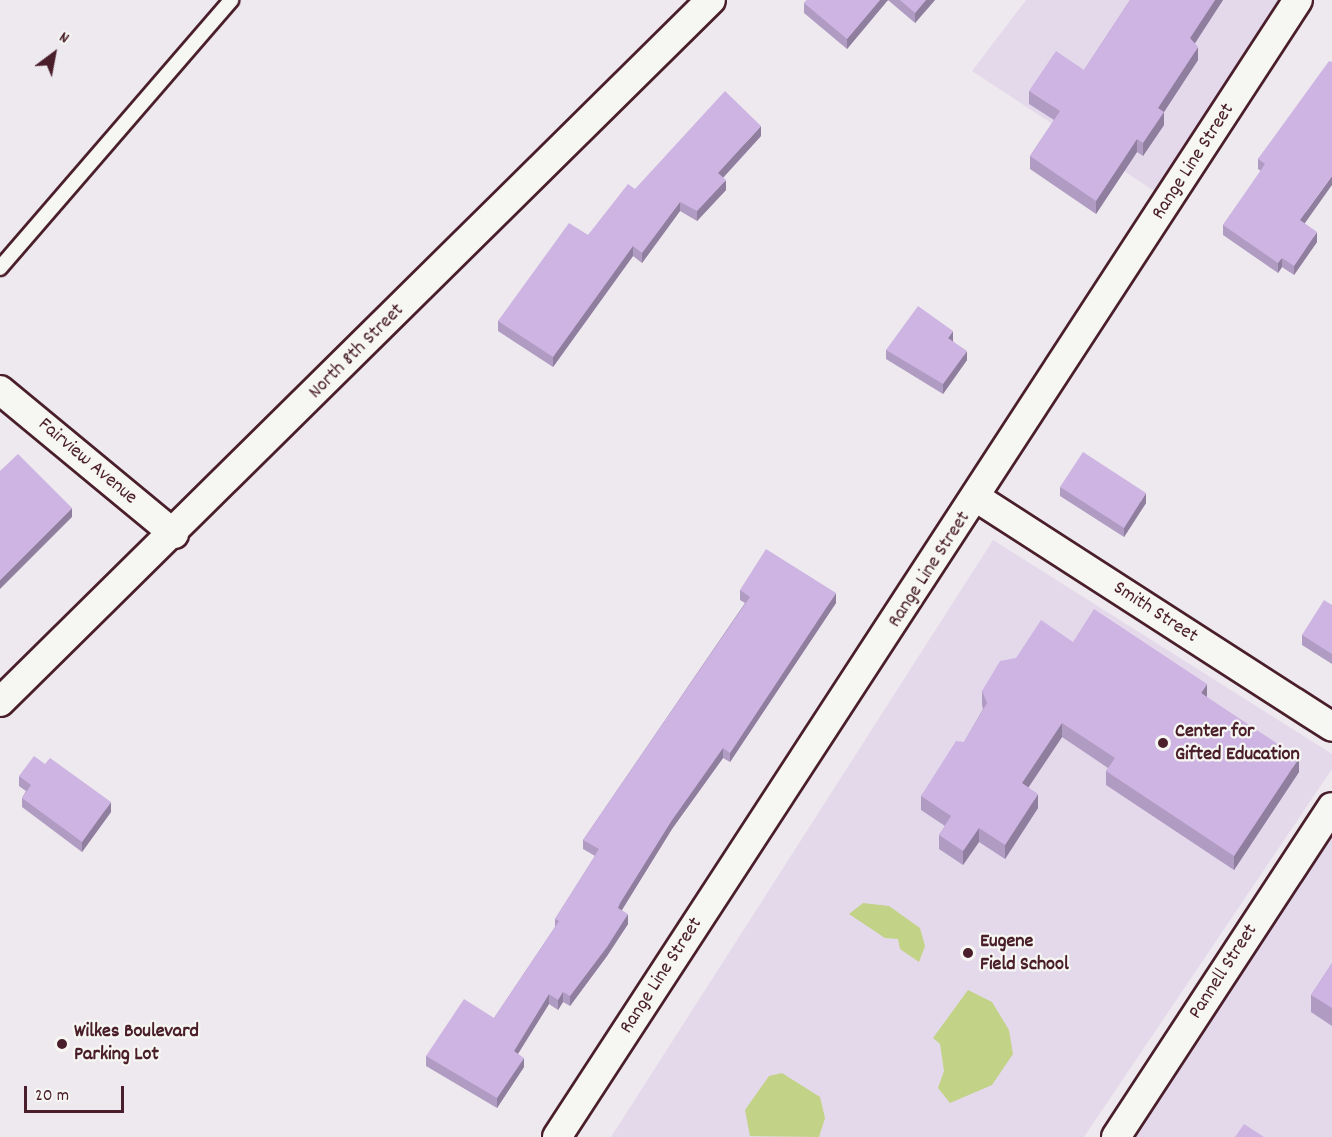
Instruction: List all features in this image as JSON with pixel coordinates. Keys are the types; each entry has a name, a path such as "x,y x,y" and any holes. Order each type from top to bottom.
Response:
{"street":[{"name":"North 8th Street","path":"0,702 174,534 711,0"},
{"name":"Range Line Street","path":"557,1137 977,498 1298,0"},
{"name":"Fairview Avenue","path":"0,390 174,534"},
{"name":"Smith Street","path":"977,498 1332,727"},
{"name":"Pannell Street","path":"1116,1137 1332,807"}],"lane":[{"path":"0,268 231,0"}],"shaded area":[{"path":"1026,0 1304,0 1174,204 972,71"},
{"name":"Eugene Field School","path":"993,540 1332,754 1332,769 1084,1137 611,1137"},
{"path":"1332,825 1332,1137 1123,1137"}],"green space":[{"path":"863,903 889,906 920,928 925,946 919,962 900,949 898,939 885,938 849,914"},
{"path":"968,990 992,1002 1009,1030 1013,1054 992,1085 950,1103 938,1088 944,1071 940,1044 933,1038"},
{"path":"782,1073 820,1097 825,1118 819,1137 750,1136 745,1110 769,1076"}],"building":[{"path":"807,0 880,0 847,39 804,3"},
{"path":"900,0 926,0 915,13"},
{"path":"1130,0 1215,0 1190,38 1198,47 1158,108 1164,112 1143,143 1137,139 1096,201 1030,156 1060,111 1029,91 1056,51 1084,70"},
{"path":"1329,61 1332,62 1332,176 1300,220 1317,232 1294,266 1282,258 1278,263 1223,225 1265,164 1258,159"},
{"path":"725,91 761,126 718,173 726,180 697,211 680,202 642,253 633,246 553,357 498,321 569,223 588,235 628,184 635,189"},
{"path":"918,306 953,331 948,338 967,351 943,384 886,350"},
{"path":"1083,452 1146,493 1124,528 1060,487"},
{"path":"18,454 72,508 0,580 0,471"},
{"path":"766,549 836,593 730,753 723,748 672,820 620,903 618,908 628,914 607,947 570,996 563,992 558,1000 549,994 514,1051 524,1058 497,1098 426,1056 464,999 494,1018 559,921 555,919 599,849 583,840 750,597 740,590"},
{"path":"1324,600 1332,605 1332,654 1302,635"},
{"name":"Center for Gifted Education","path":"1094,609 1207,684 1201,693 1299,758 1234,856 1106,771 1115,758 1062,723 1022,783 1038,794 1005,845 979,828 963,851 939,835 951,816 921,796 956,741 964,742 987,703 982,691 1000,661 1016,658 1041,620 1073,642"},
{"path":"34,756 45,764 50,758 111,802 82,842 22,798 31,785 19,776"},
{"path":"1332,963 1332,1008 1311,995"},
{"path":"1244,1124 1264,1137 1235,1137"}],"place":[{"name":"Center for Gifted Education","path":"1163,743"},
{"name":"Eugene Field School","path":"968,953"},
{"name":"Wilkes Boulevard Parking Lot","path":"62,1044"}]}
